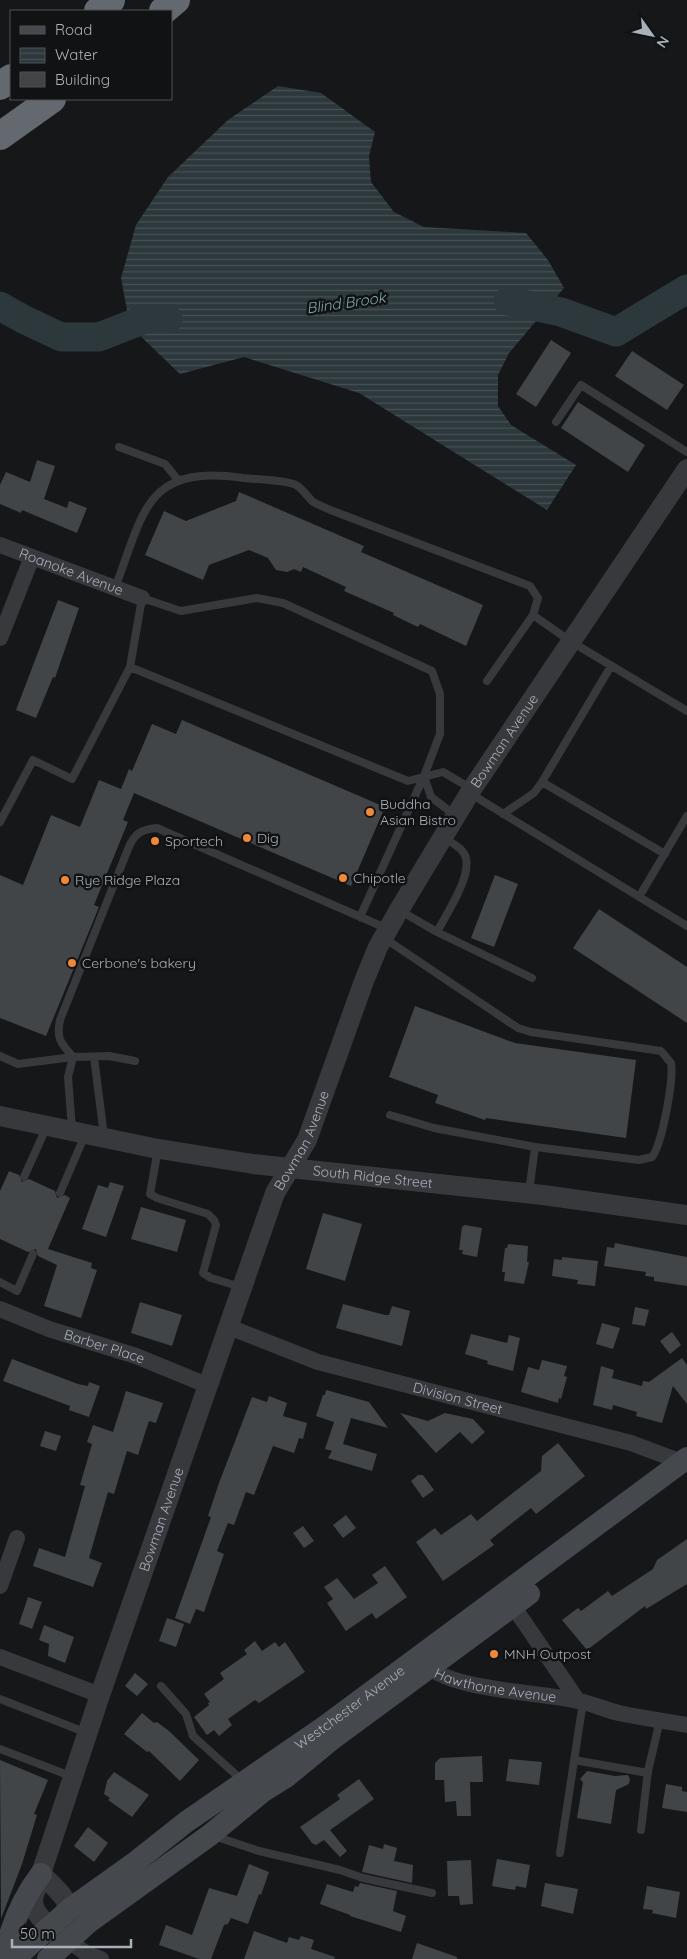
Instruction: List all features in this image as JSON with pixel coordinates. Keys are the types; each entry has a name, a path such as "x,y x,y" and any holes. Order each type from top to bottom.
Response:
{"highway":[{"path":"99,10 111,0"},
{"path":"163,10 176,0"},
{"path":"0,136 51,100"}],"main road":[{"name":"Westchester Avenue","path":"14,1959 70,1909 133,1864 186,1822 423,1662 513,1606 686,1466"},
{"name":"Westchester Avenue","path":"48,1959 90,1922 210,1835 262,1792 286,1777 423,1662 486,1606 686,1466"},
{"path":"4,1959 20,1908 27,1893 41,1874"}],"street":[{"name":"Bowman Avenue","path":"69,1940 40,1918 33,1906 41,1874 100,1695 275,1193 306,1140 364,981 385,933 457,817 470,791 687,468"},
{"name":"Roanoke Avenue","path":"0,545 142,598"},
{"path":"0,638 32,557"},
{"name":"South Ridge Street","path":"1,1120 48,1126 158,1149 290,1168 529,1194 687,1214"},
{"name":"Barber Place","path":"0,1309 48,1329 136,1356 209,1386"},
{"name":"Division Street","path":"229,1327 318,1362 631,1443 686,1466"},
{"path":"0,1586 17,1538"},
{"path":"486,1606 513,1606"},
{"name":"Hawthorne Avenue","path":"513,1606 581,1702"},
{"path":"0,1656 100,1695"},
{"name":"Hawthorne Avenue","path":"423,1662 473,1684 541,1697 581,1702 618,1713 687,1725"},
{"path":"41,1874 65,1898 70,1909 69,1940 87,1954 101,1959"}],"lane":[{"path":"556,422 581,385 687,452"},
{"path":"119,447 165,464 178,480"},
{"path":"115,588 146,508 161,490 178,480 196,475 218,474 295,485 313,501 333,511 530,586 538,598 533,615 487,681"},
{"path":"0,822 33,760 72,779 130,667 142,598 181,611 257,598 283,603 432,671 440,694 440,730 424,776 360,917"},
{"path":"533,615 570,641 687,711"},
{"path":"503,814 534,792 542,782 611,666"},
{"path":"130,667 408,782 443,772 503,814 687,926"},
{"path":"424,776 431,797 457,817"},
{"path":"542,782 664,854"},
{"path":"638,897 687,816"},
{"path":"87,1135 68,1078 72,1057 61,1043 57,1032 60,1020 133,836 145,829 157,828 360,917 518,1028 531,1032 661,1051 671,1062 672,1069 658,1149 652,1157 639,1160 535,1146 434,1128 390,1115"},
{"path":"436,932 467,872 467,861 464,852 444,838"},
{"path":"399,910 436,932 532,978"},
{"path":"0,1056 18,1064 94,1056 109,1056 135,1061"},
{"path":"60,1193 87,1135 94,1056"},
{"path":"24,1177 48,1126"},
{"path":"529,1194 535,1146"},
{"path":"158,1149 150,1194 156,1198 208,1214 214,1220 216,1225 203,1273 211,1278 243,1288"},
{"path":"0,1282 17,1291 33,1254"},
{"path":"161,1686 186,1714 193,1736 244,1782"},
{"path":"0,1699 87,1733"},
{"path":"560,1853 581,1702"},
{"path":"641,1830 648,1773 660,1720"},
{"path":"0,1749 73,1778"},
{"path":"574,1760 648,1773"},
{"path":"210,1835 259,1851 340,1870 363,1878 432,1893"}],"water":[{"path":"278,86 321,93 375,132 369,156 371,182 394,212 424,227 526,233 548,260 564,288 509,353 498,375 498,406 511,425 576,465 547,510 359,393 244,357 180,374 130,326 121,278 136,225 168,177 228,120"}],"building":[{"path":"551,340 571,353 536,407 516,394"},
{"path":"632,351 684,385 667,410 615,376"},
{"path":"578,402 645,445 628,472 561,428"},
{"path":"37,460 55,466 44,499 67,508 69,501 87,508 77,533 22,510 21,513 0,504 0,485 6,472 30,482"},
{"path":"239,492 364,546 361,552 483,605 466,646 420,624 418,627 393,615 394,613 344,591 346,587 303,567 301,572 294,569 287,572 276,570 268,558 249,550 209,565 203,580 145,555 164,511 186,521 236,501"},
{"path":"58,600 79,608 55,678 53,677 36,718 16,710"},
{"name":"Rye Ridge Plaza","path":"182,720 385,807 351,886 134,793 123,820 128,822 94,905 99,907 46,1036 0,1018 0,875 23,885 51,815 80,827 99,780 121,789 129,769 132,771 152,724 176,734"},
{"path":"495,875 518,884 494,947 471,938"},
{"path":"599,909 687,967 687,1023 573,948"},
{"path":"415,1006 515,1043 636,1060 626,1138 486,1118 485,1120 435,1103 438,1095 389,1077"},
{"path":"9,1171 19,1175 22,1182 29,1179 55,1191 57,1198 65,1195 70,1198 48,1249 92,1263 91,1268 97,1270 81,1318 44,1306 57,1265 38,1256 36,1249 28,1252 0,1239 0,1191"},
{"path":"110,1182 124,1186 106,1237 82,1229 98,1185 108,1188"},
{"path":"141,1207 186,1220 177,1252 131,1239"},
{"path":"323,1213 362,1224 345,1281 306,1269"},
{"path":"465,1225 482,1228 477,1257 462,1254 463,1250 459,1250 462,1227"},
{"path":"615,1243 687,1257 687,1286 654,1281 654,1277 645,1276 646,1272 604,1266 607,1247 614,1248"},
{"path":"508,1244 528,1246 527,1262 529,1262 524,1284 504,1281 505,1272 502,1272 505,1248 507,1248"},
{"path":"562,1257 598,1261 595,1286 577,1284 578,1280 552,1276 554,1259 562,1260"},
{"path":"140,1302 182,1315 172,1346 131,1333"},
{"path":"343,1304 385,1315 389,1315 392,1306 410,1311 402,1346 336,1328"},
{"path":"635,1307 649,1310 645,1326 632,1324"},
{"path":"602,1323 620,1328 613,1349 596,1344"},
{"path":"672,1332 681,1345 670,1354 660,1341"},
{"path":"471,1334 507,1343 509,1335 520,1338 513,1371 487,1364 488,1361 465,1354"},
{"path":"682,1358 687,1365 687,1404 673,1386 662,1423 636,1416 637,1412 613,1405 612,1410 593,1405 601,1366 614,1370 612,1378 642,1386 643,1381 649,1382"},
{"path":"12,1359 78,1384 88,1386 89,1382 100,1386 89,1417 69,1410 70,1406 3,1381"},
{"path":"542,1360 567,1366 564,1376 567,1377 561,1399 559,1398 558,1403 521,1392 528,1367 539,1370"},
{"path":"326,1390 369,1402 388,1428 351,1418 343,1444 377,1454 372,1471 328,1458 332,1451 325,1449 334,1422 316,1416"},
{"path":"126,1391 163,1403 156,1423 149,1421 138,1455 127,1451 114,1494 108,1492 89,1558 102,1563 93,1587 33,1566 39,1548 65,1557 85,1486 80,1485 92,1444 87,1442 93,1425 113,1432"},
{"path":"269,1396 287,1403 283,1416 307,1423 303,1439 299,1438 294,1453 273,1446 254,1495 246,1492 234,1525 228,1523 217,1551 224,1554 204,1612 196,1609 190,1624 175,1618 211,1517 208,1516 219,1483 252,1397 267,1402"},
{"path":"400,1413 428,1421 445,1413 473,1419 485,1432 472,1444 460,1432 436,1453"},
{"path":"45,1431 61,1436 56,1451 40,1446"},
{"path":"558,1443 585,1476 536,1514 531,1508 490,1540 494,1545 443,1581 416,1542 435,1528 441,1535 471,1514 477,1521 541,1471 542,1456"},
{"path":"418,1475 423,1475 434,1490 423,1498 411,1481"},
{"path":"346,1515 356,1528 343,1538 333,1525"},
{"path":"303,1526 314,1541 304,1548 293,1533"},
{"path":"687,1539 687,1584 646,1609 645,1606 587,1650 562,1620 578,1608 581,1611 608,1591 612,1596 653,1569 657,1560"},
{"path":"385,1566 407,1597 376,1619 372,1613 346,1631 327,1603 333,1599 324,1587 337,1578 354,1599 378,1583 372,1575"},
{"path":"28,1597 42,1602 32,1629 19,1624"},
{"path":"167,1618 184,1624 176,1647 159,1641"},
{"path":"44,1625 74,1637 65,1663 48,1656 49,1644 39,1640"},
{"path":"255,1641 262,1651 275,1642 279,1647 285,1642 305,1672 259,1703 255,1700 228,1719 232,1725 219,1736 214,1730 207,1735 194,1717 209,1705 208,1703 210,1702 204,1694 224,1679 220,1673 247,1654 244,1650"},
{"path":"135,1673 148,1684 137,1696 125,1686"},
{"path":"142,1713 154,1723 157,1722 169,1731 199,1760 180,1781 149,1751 147,1752 124,1734"},
{"path":"482,1756 483,1782 470,1782 471,1816 457,1816 456,1801 445,1802 444,1780 435,1780 435,1763 440,1758"},
{"path":"509,1759 542,1762 539,1785 506,1781"},
{"path":"0,1760 48,1780 34,1814 37,1815 22,1864 1,1919"},
{"path":"587,1771 615,1776 628,1775 630,1779 629,1784 616,1790 611,1824 577,1818 583,1782 580,1779"},
{"path":"114,1772 149,1795 132,1817 108,1800 110,1798 104,1794 107,1781"},
{"path":"359,1779 374,1799 330,1830 347,1851 340,1857 324,1840 316,1845 312,1843 300,1827 340,1799 337,1795"},
{"path":"666,1784 682,1787 682,1791 687,1792 687,1812 662,1808"},
{"path":"88,1827 108,1843 94,1862 74,1846"},
{"path":"384,1844 397,1848 394,1861 413,1865 412,1883 362,1872 369,1845 383,1849"},
{"path":"497,1859 530,1865 526,1888 516,1886 515,1890 492,1886"},
{"path":"471,1860 473,1904 460,1905 459,1896 448,1896 447,1861"},
{"path":"249,1864 269,1872 261,1895 259,1894 248,1924 231,1918 228,1924 224,1925 211,1959 199,1959 159,1945 166,1925 192,1935 209,1888 237,1896"},
{"path":"360,1883 397,1891 393,1911 406,1916 401,1932 350,1916 320,1904 327,1884 353,1892 355,1886 358,1887"},
{"path":"545,1883 578,1889 573,1914 541,1906"},
{"path":"647,1886 680,1892 676,1918 652,1913 653,1910 643,1909"},
{"path":"254,1931 287,1943 289,1937 299,1940 301,1936 314,1940 311,1949 335,1957 334,1959 244,1959"},
{"path":"417,1943 457,1957 457,1959 412,1959"}],"waterway":[{"name":"Blind Brook","path":"508,301 561,312 616,332 687,289"},
{"name":"Blind Brook","path":"0,306 61,337 99,337 145,319 168,319"}],"place":[{"name":"Buddha Asian Bistro","path":"370,812"},
{"name":"Dig","path":"247,838"},
{"name":"Sportech","path":"155,841"},
{"name":"Chipotle","path":"343,878"},
{"name":"Rye Ridge Plaza","path":"65,880"},
{"name":"Cerbone's bakery","path":"72,963"},
{"name":"MNH Outpost","path":"494,1654"}]}
